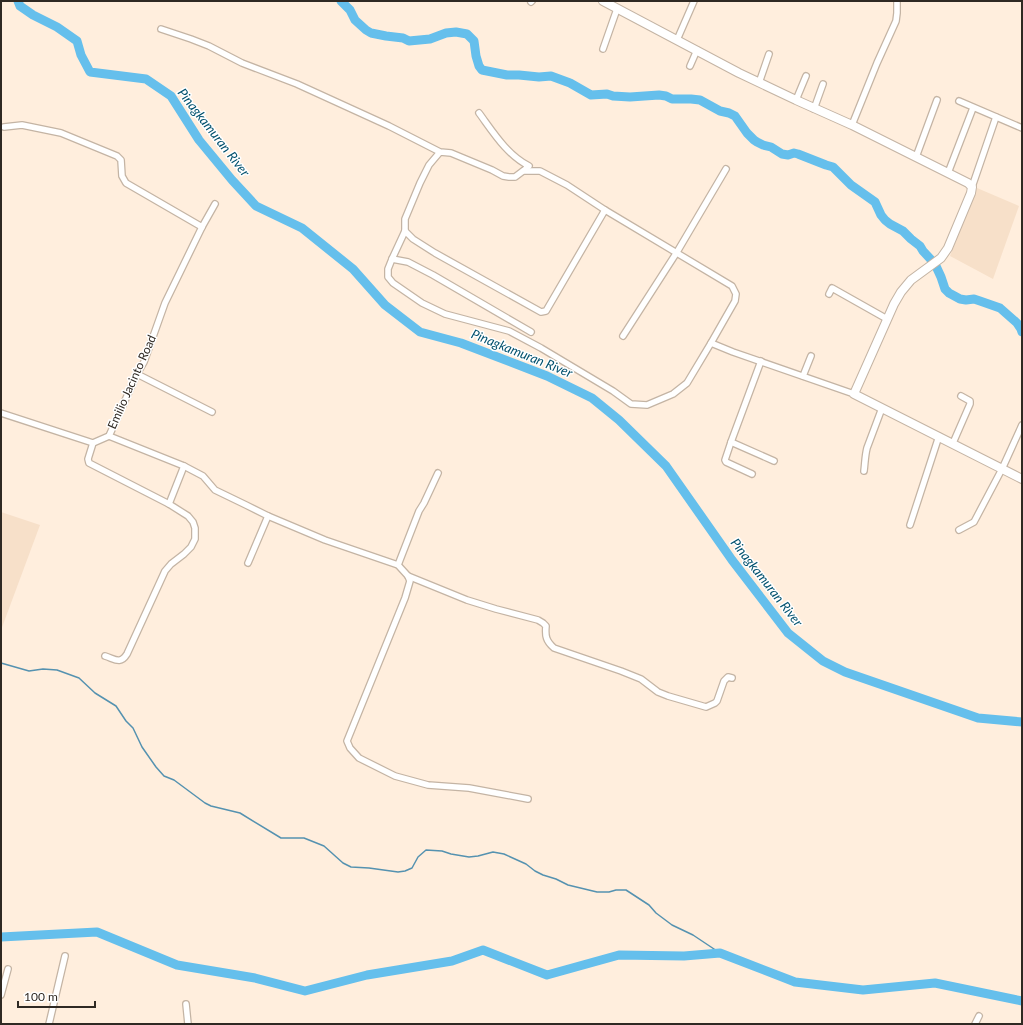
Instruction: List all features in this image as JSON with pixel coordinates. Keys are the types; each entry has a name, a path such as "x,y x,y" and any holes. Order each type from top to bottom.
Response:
{"street":[{"path":"677,40 694,1"},
{"path":"852,125 896,21 897,1"},
{"path":"603,49 611,4 739,73 814,109 852,125 968,183 972,187"},
{"path":"161,29 209,46 242,63 297,84 389,126 440,152 451,153 503,176 515,177 529,166 516,158 509,151 479,113"},
{"path":"690,66 697,50"},
{"path":"759,83 769,54"},
{"path":"796,100 806,76"},
{"path":"814,109 824,84"},
{"path":"916,157 937,100"},
{"path":"958,101 1022,128"},
{"path":"948,173 973,108"},
{"path":"854,394 887,319 901,292 911,280 941,258 948,248 971,194 972,187 996,117"},
{"path":"4,127 22,125 61,132 117,156 121,160 122,176 126,183 202,227"},
{"path":"440,152 429,165 405,219 405,230 388,269 388,276 393,283 422,303 445,314 509,331 541,348 632,404 647,405 673,394 687,383 735,301 736,294 732,286 605,210 567,185 540,171 523,171"},
{"path":"623,336 677,252 726,169"},
{"name":"Emilio Jacinto Road","path":"93,443 109,436 144,362 165,302 215,204"},
{"path":"405,230 413,239 435,253 541,312 546,311 605,210"},
{"path":"392,258 408,262 433,275 531,332"},
{"path":"828,294 832,288 887,319"},
{"path":"711,343 732,352 854,394 1022,479"},
{"path":"803,376 811,356"},
{"path":"752,474 726,462 725,460 761,361"},
{"path":"137,374 212,412"},
{"path":"953,443 970,404 970,401 960,396"},
{"path":"864,471 866,462 865,454 882,408"},
{"path":"1,413 93,443 88,459 92,466 140,488 169,504 188,516 193,522 195,528 195,539 191,547 165,571 124,660 120,661 105,656"},
{"path":"959,530 974,522 1002,469 1022,425"},
{"path":"109,436 184,466 203,476 215,490 268,516 325,540 398,565 408,576 410,581 405,598 347,741 350,748 359,758 395,776 428,785 469,788 528,799"},
{"path":"910,525 939,436"},
{"path":"731,442 774,462"},
{"path":"169,504 184,466"},
{"path":"398,565 419,511 438,473"},
{"path":"248,563 268,516"},
{"path":"408,576 468,600 538,620 546,626 545,635 548,643 554,648 622,671 641,679 658,692 668,696 706,707 715,703 724,681 728,677 732,678"},
{"path":"49,1024 66,956"},
{"path":"1,995 8,969"},
{"path":"186,1004 188,1024"},
{"path":"975,1024 979,1016"}],"shaded area":[{"path":"977,188 1019,206 993,279 950,256"},
{"path":"1,512 40,525 1,630"}],"waterway":[{"name":"Pinagkamuran River","path":"18,1 20,6 33,15 57,27 77,41 81,55 90,72 146,79 171,96 199,140 256,206 302,228 353,269 385,305 420,332 461,343 547,376 592,398 619,420 666,466 732,560 788,633 823,661 845,672 978,718 1022,722"},
{"path":"341,1 350,10 355,20 371,33 403,38 409,41 430,39 446,33 456,32 467,34 474,41 476,56 482,70 507,75 539,77 551,76 570,83 591,95 607,94 613,96 630,97 659,95 672,99 700,100 720,111 729,113 735,116 747,133 757,142 771,147 782,154 798,154 833,167 851,185 875,202 885,220 903,231 920,246 935,264 945,289 949,293 960,299 974,299 1000,308 1017,323 1022,332"},
{"path":"1,663 29,671 43,669 57,670 79,678 95,693 116,706 126,721 133,728 142,747 164,776 174,780 205,803 211,806 240,813 281,838 304,838 324,846 343,863 351,867 398,872 405,871 412,868 418,857 426,850 442,851 469,857 493,852 504,854 526,864 543,875 568,885 597,892 626,890 649,905 656,913 672,925 693,935 720,953"},
{"path":"1,937 97,932 177,965 255,978 305,991 367,975 452,961 483,950 547,975 619,955 684,956 720,953 795,982 863,990 935,983 1022,1001"}]}
